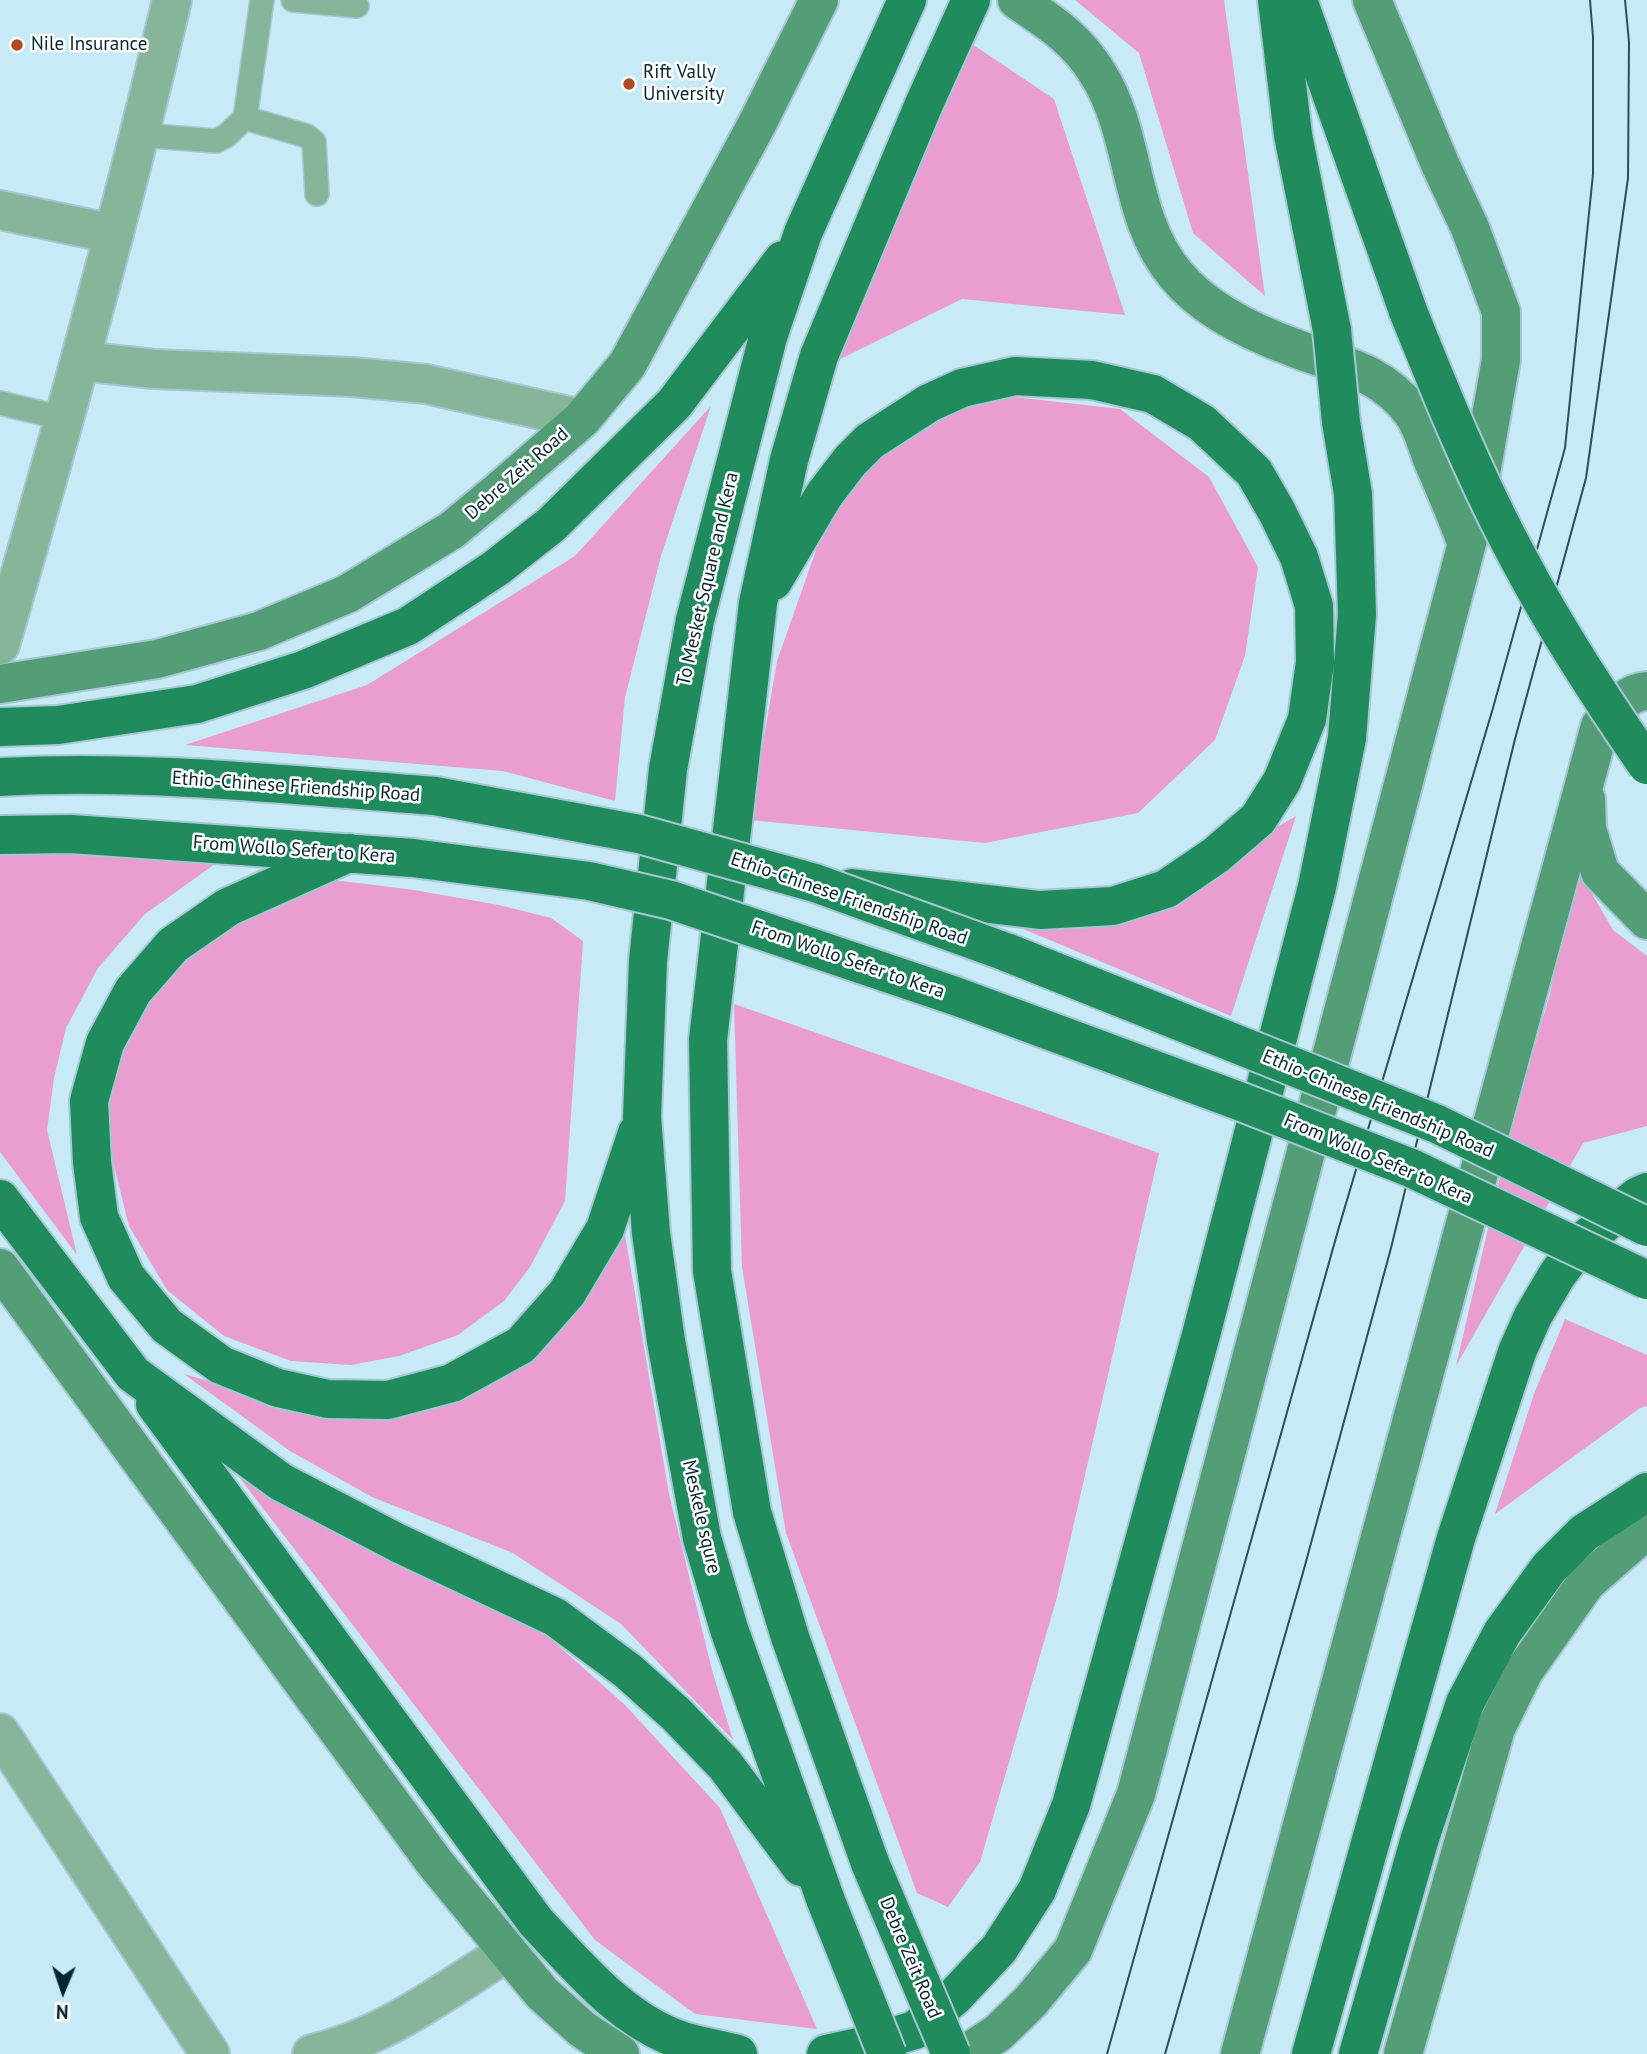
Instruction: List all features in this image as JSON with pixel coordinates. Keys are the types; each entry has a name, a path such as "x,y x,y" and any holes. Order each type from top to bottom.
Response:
{"main road":[{"name":"Debre Zeit Road","path":"0,684 157,659 259,631 347,594 452,530 582,419 627,365 757,124 819,0"},
{"name":"To Mesket Square and Kera","path":"642,1117 648,961 668,769 695,620 768,337 803,233 907,0"},
{"name":"Debre Zeit Road","path":"951,2054 870,1863 790,1637 752,1512 712,1271 708,1040 758,603 789,460 819,356 924,104 971,0"},
{"path":"1017,0 1064,32 1098,74 1117,114 1136,192 1150,234 1175,274 1196,295 1231,318 1291,347 1349,365 1375,377 1397,394 1413,412 1425,437 1466,542"},
{"path":"825,2054 915,2031 955,1996 999,1949 1037,1890 1071,1805 1201,1335 1317,887 1346,738 1357,614 1353,494 1341,422 1332,330 1293,135 1277,0"},
{"path":"1298,0 1408,311 1451,419 1521,562 1600,696 1647,765"},
{"path":"966,2054 998,2033 1014,2018 1073,1950 1136,1794 1472,524 1501,360 1501,312 1470,228 1440,164 1372,0"},
{"path":"0,727 58,725 197,704 303,670 408,626 496,568 551,525 674,404 803,233"},
{"path":"758,603 784,565 824,495 850,461 870,441 929,403 962,388 1015,376 1092,380 1153,394 1202,423 1254,472 1278,512 1299,557 1314,606 1315,662 1307,719 1282,781 1258,819 1216,855 1166,889 1113,906 1040,910 816,883"},
{"path":"1240,2054 1600,726 1624,699 1647,691"},
{"name":"Ethio-Chinese Friendship Road","path":"0,777 57,774 241,781 435,796 639,834 816,883 1006,952 1437,1124 1647,1227"},
{"path":"1585,779 1587,829 1600,872 1647,920"},
{"name":"From Wollo Sefer to Kera","path":"0,835 71,834 413,858 589,881 671,900 957,996 1240,1101 1411,1168 1647,1280"},
{"path":"349,853 228,907 173,945 133,991 105,1043 89,1101 92,1162 99,1217 126,1277 167,1326 222,1365 278,1388 328,1399 388,1400 452,1383 521,1345 566,1293 605,1229 642,1117"},
{"name":"Meskele squre","path":"642,1117 656,1282 702,1538 729,1629 826,1901"},
{"path":"1311,2054 1456,1538 1517,1352 1556,1275 1582,1242 1638,1196 1647,1192"},
{"path":"0,1199 133,1374 536,1922 593,1982 631,2015 679,2040 738,2054"},
{"path":"0,1268 435,1863 542,1993 582,2029 620,2054"},
{"path":"133,1374 281,1482 398,1543 555,1618 628,1671 677,1715 724,1765 826,1901 887,2054"},
{"path":"1358,2054 1420,1838 1465,1703 1502,1633 1549,1568 1584,1532 1647,1492"},
{"path":"1403,2054 1496,1728 1524,1671 1587,1583 1635,1540 1647,1534"}],"street":[{"path":"0,645 66,419 172,0"},
{"path":"0,210 114,234"},
{"path":"81,361 154,369 352,377 426,384 582,419"},
{"path":"0,1733 210,2054"},
{"path":"312,2054 339,2048 400,2020 507,1952"}],"lane":[{"path":"140,135 216,141 226,136 245,118 262,0"},
{"path":"293,0 357,6"},
{"path":"245,118 307,136 314,142 317,194"},
{"path":"0,402 66,419"}],"shaded area":[{"path":"1075,0 1224,0 1265,296 1193,233 1139,53"},
{"path":"966,40 1054,99 1125,315 962,299 818,370"},
{"path":"988,394 1120,409 1209,477 1258,567 1245,656 1215,740 1138,813 985,843 750,820 777,661 826,522 890,441"},
{"path":"711,406 661,556 625,697 615,801 503,771 185,745 367,685 575,556"},
{"path":"1296,816 1231,1016 1009,923 1158,897"},
{"path":"0,846 222,859 145,914 98,968 66,1028 54,1078 47,1130 77,1255 0,1152"},
{"path":"1576,866 1613,930 1647,956 1647,1126 1583,1143 1456,1366 1514,1117 1550,994"},
{"path":"342,881 499,905 551,918 583,941 565,1201 530,1267 504,1301 458,1335 399,1356 351,1365 291,1361 224,1336 167,1290 129,1226 110,1150 109,1094 148,980 280,884"},
{"path":"734,1004 1159,1153 1057,1597 980,1862 948,1907 917,1893 786,1533 742,1267"},
{"path":"624,1229 669,1494 712,1670 733,1740 621,1624 513,1553 372,1497 290,1451 184,1374 291,1405 484,1380"},
{"path":"1565,1319 1647,1355 1647,1406 1640,1408 1495,1514 1534,1394"},
{"path":"229,1464 464,1586 544,1633 625,1705 720,1808 817,2029 695,2014 595,1940"}],"tram line":[{"path":"1107,2054 1339,1227 1493,708 1565,448 1593,174 1593,37 1590,0"},
{"path":"1165,2054 1304,1569 1391,1248 1515,739 1586,478 1628,178 1629,42 1625,0"}],"place":[{"name":"Nile Insurance","path":"17,45"},
{"name":"Rift Vally University","path":"629,84"}]}
